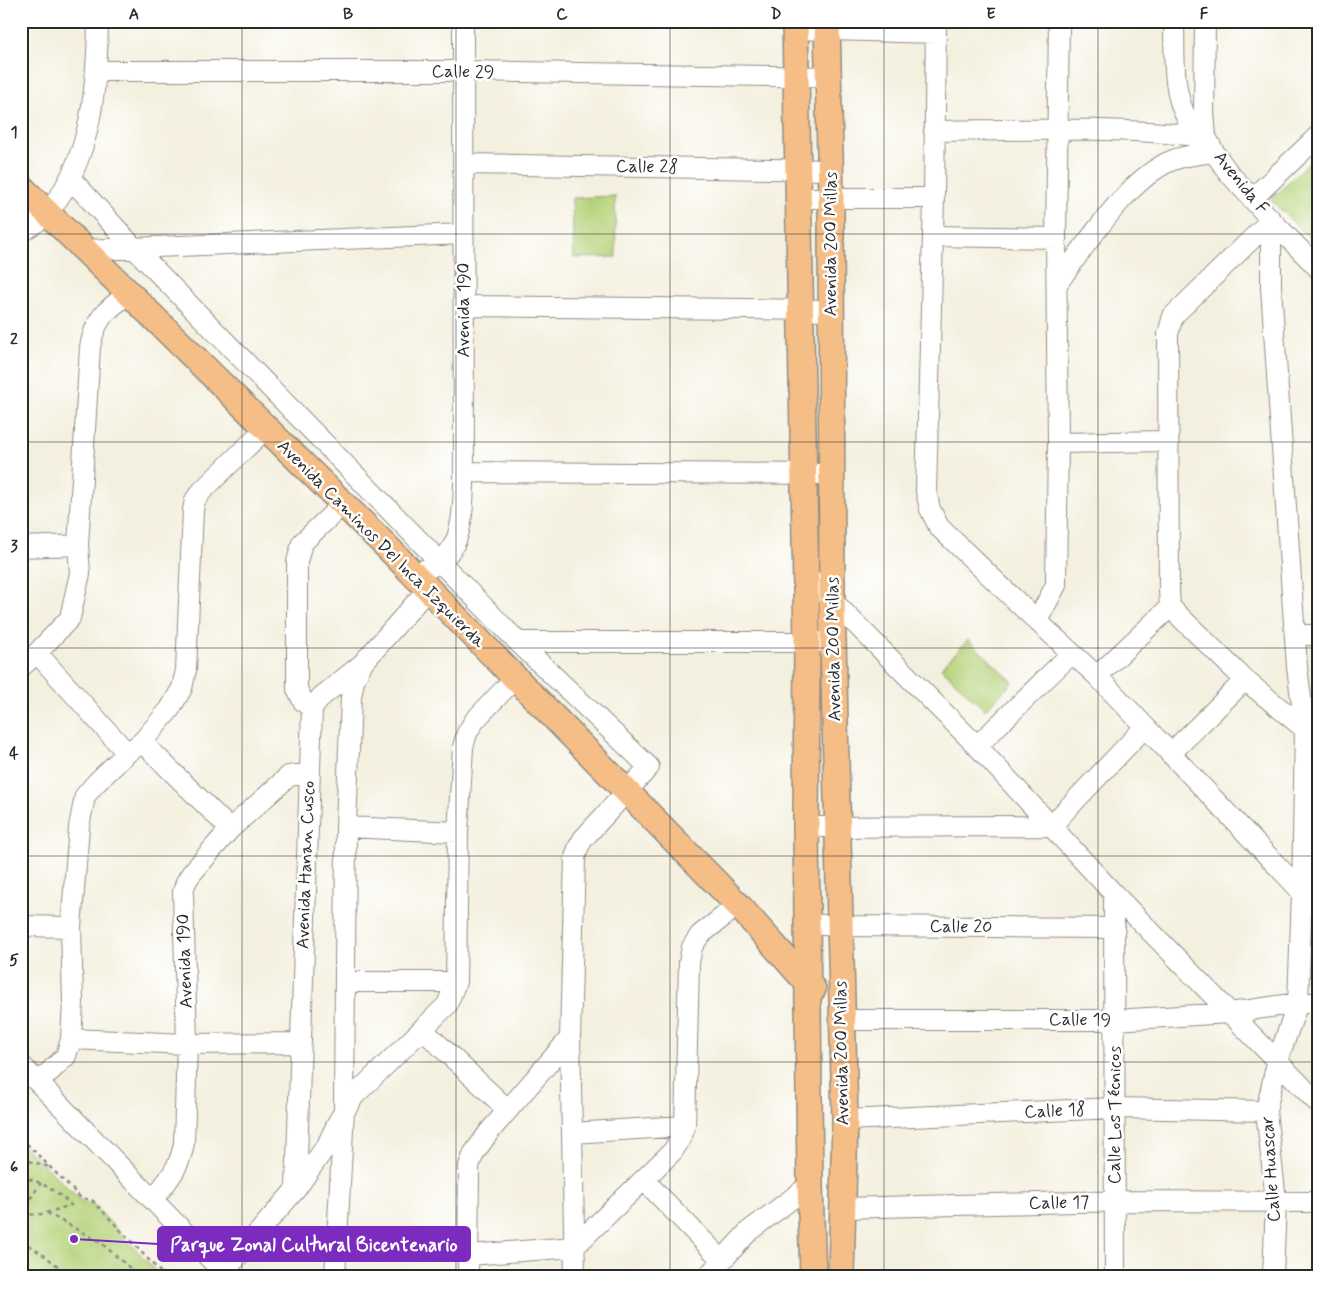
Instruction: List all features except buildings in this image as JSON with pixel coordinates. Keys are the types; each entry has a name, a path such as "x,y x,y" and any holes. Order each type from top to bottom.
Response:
{"main road":[{"name":"Avenida 200 Millas","path":"795,25 807,642 806,826 810,1185 813,1276"},
{"name":"Avenida 200 Millas","path":"827,26 832,310 832,600 839,826 839,926 844,1120 841,1276"},
{"name":"Avenida Caminos Del Inca Izquierda","path":"21,187 343,504 738,904 841,1020"}],"street":[{"path":"21,232 48,213 71,179 82,148 91,113 97,70 98,21"},
{"name":"Avenida 190","path":"442,562 453,547 459,534 464,472 463,21"},
{"path":"1037,621 1056,584 1058,443 1056,238 1059,21"},
{"path":"1174,21 1175,69 1179,98 1189,123 1210,145"},
{"name":"Avenida F","path":"1205,21 1204,112 1210,145 1228,172 1318,268"},
{"path":"795,25 936,27 934,198 926,491 930,509 939,527 1097,676 1307,902"},
{"name":"Calle 29","path":"97,70 463,72 828,77"},
{"path":"934,131 1058,130 1161,132 1210,145"},
{"path":"1252,199 1318,136"},
{"path":"1057,284 1131,188 1162,165 1210,145"},
{"name":"Calle 28","path":"463,164 830,170"},
{"name":"Avenida Caminos Del Inca Izquierda","path":"71,179 134,248 518,642 649,766 626,791"},
{"path":"799,198 934,198"},
{"path":"1271,220 1173,316 1168,334 1168,590 1170,607 1245,680 1311,728"},
{"name":"Calle Huascar","path":"1271,220 1270,287 1295,635 1311,728 1311,818 1307,902 1298,1003 1277,1062 1266,1111 1276,1201 1273,1276"},
{"path":"85,250 463,234"},
{"path":"933,236 1056,238"},
{"path":"21,667 70,618 80,573 78,545 90,347 93,332 109,308 128,294"},
{"path":"464,306 832,310"},
{"path":"39,1082 66,1056 71,1040 73,1003 71,927 79,827 85,796 96,782 134,747 170,709 182,688 186,670 195,500 266,428"},
{"path":"1058,443 1168,441"},
{"path":"464,472 832,474"},
{"path":"343,504 302,543 297,562 297,689 303,701 312,709 321,697 362,664"},
{"path":"21,548 78,545"},
{"path":"335,1276 344,1111 346,827 351,697 354,681 362,664 420,581 429,570 442,562"},
{"path":"806,573 978,746 1114,894 1318,1103"},
{"path":"1097,676 1170,607"},
{"path":"1295,635 1318,635"},
{"path":"518,642 834,642"},
{"path":"37,653 134,747 230,830"},
{"path":"978,746 1072,653"},
{"path":"21,1065 225,1274 296,1190 327,1145 344,1111 354,1096 447,1005 456,982 458,832 462,747 467,733 475,720 515,678"},
{"path":"1170,754 1245,680"},
{"name":"Avenida Hanan Cusco","path":"296,1190 308,772 312,709"},
{"path":"806,826 1050,826 1145,727"},
{"name":"Avenida 190","path":"153,1200 175,1172 184,1143 187,1044 183,892 186,882 230,830 289,776 308,772"},
{"path":"575,1276 570,1038 575,858 583,839 626,791"},
{"path":"346,827 458,832"},
{"name":"Calle Los Técnicos","path":"1114,894 1115,1276"},
{"path":"469,1255 574,1247 673,1151 681,1138 684,1126 688,962 692,947 700,935 738,904"},
{"name":"Calle 20","path":"808,924 839,926 1115,928"},
{"path":"21,926 71,927"},
{"path":"345,982 456,982"},
{"name":"Calle 19","path":"841,1020 1115,1020 1229,1013 1298,1003 1318,1003"},
{"path":"422,1029 508,1110"},
{"path":"468,1276 469,1166 474,1153 481,1142 570,1038"},
{"path":"71,1040 187,1044 300,1043"},
{"name":"Calle 18","path":"844,1120 1115,1108 1266,1111"},
{"path":"572,1133 684,1126"},
{"path":"644,1180 722,1260"},
{"path":"708,1276 749,1231 810,1185"},
{"name":"Calle 17","path":"842,1208 1115,1201 1318,1202"}],"path":[{"path":"1311,164 1318,171"},
{"path":"21,1138 81,1198 92,1200 164,1276"},
{"path":"21,1159 51,1168"},
{"path":"21,1177 41,1183 62,1196 71,1205 48,1213 21,1214"},
{"path":"21,1214 41,1183"},
{"path":"48,1213 100,1242 139,1276"},
{"path":"21,1235 25,1236 24,1242 70,1276"}],"green space":[{"path":"1318,153 1318,247 1271,200"},
{"path":"615,196 616,257 574,258 572,198"},
{"path":"968,640 1013,682 985,710 941,668"},
{"path":"21,1144 83,1202 92,1203 161,1276 21,1276"}],"place":[{"name":"Parque Zonal Cultural Bicentenario","path":"74,1239"}]}
